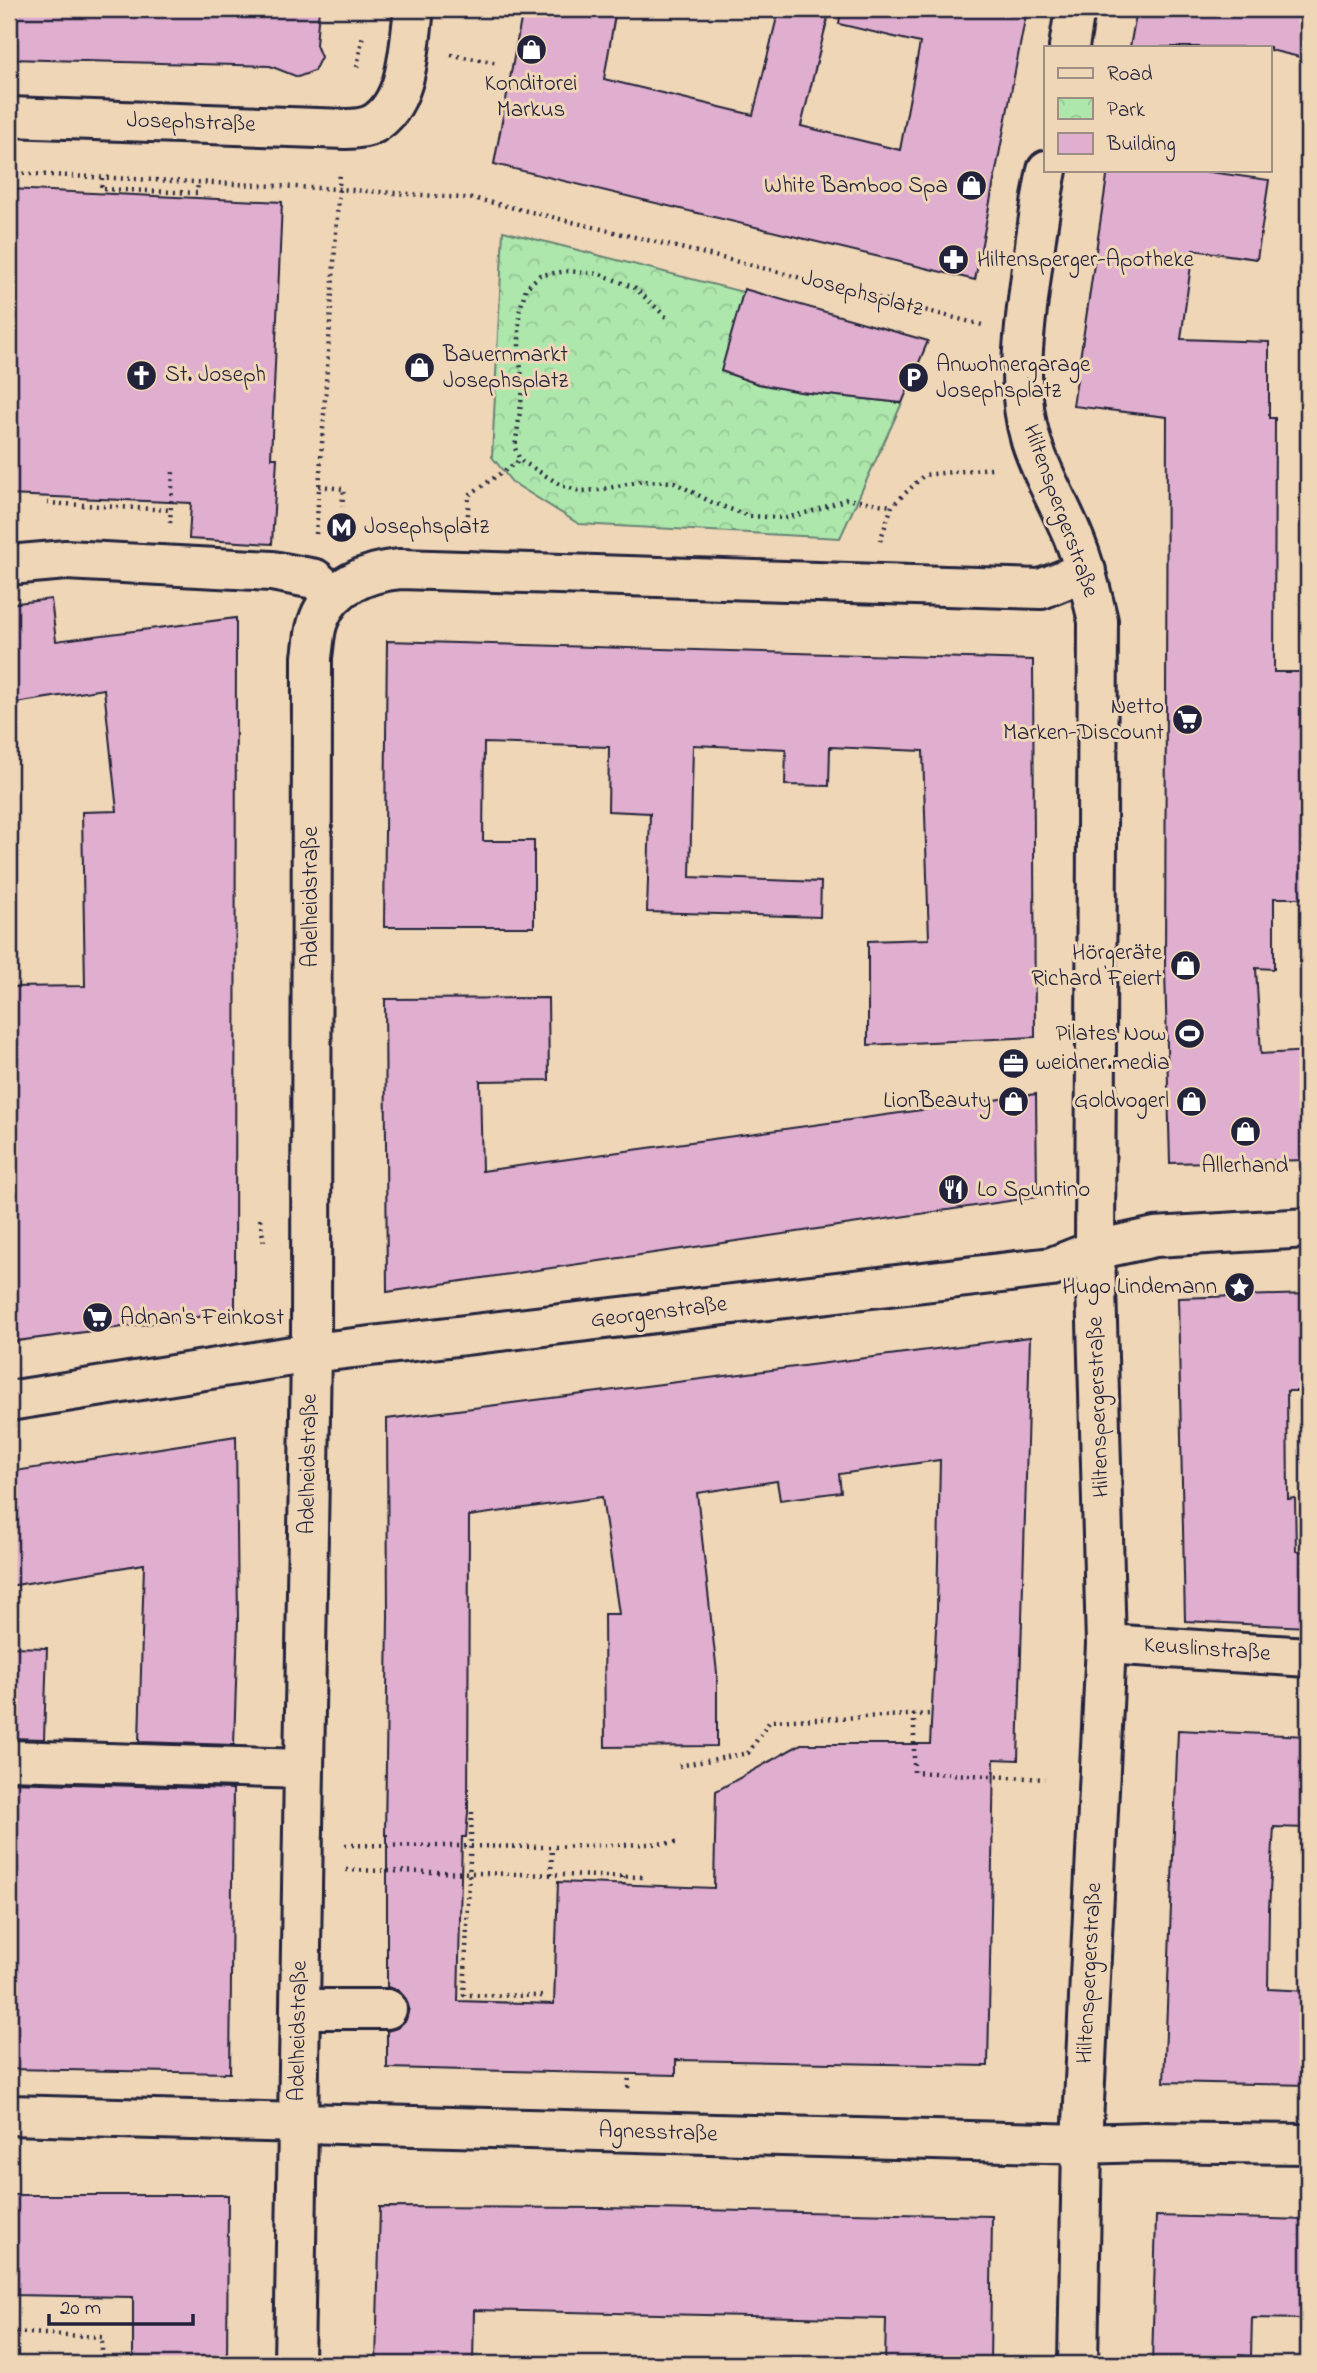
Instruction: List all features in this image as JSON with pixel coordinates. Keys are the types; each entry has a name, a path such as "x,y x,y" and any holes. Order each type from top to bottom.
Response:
{"street":[{"name":"Josephstraße","path":"9,117 346,129 372,124 387,113 398,94 404,74 414,9"},
{"path":"1069,46 1076,9"},
{"name":"Hiltenspergerstraße","path":"1047,172 1037,224 1024,334 1022,394 1032,442 1073,534 1098,621 1095,1250 1106,1644 1082,2144 1078,2364"},
{"path":"9,565 66,560 272,571 335,585 378,571 400,569 1041,589 1086,572"},
{"name":"Adelheidstraße","path":"294,2364 311,1353 312,657 319,618 335,585"},
{"name":"Georgenstraße","path":"9,1401 311,1353 1052,1267 1095,1250 1155,1237 1308,1228"},
{"name":"Keuslinstraße","path":"1106,1644 1308,1657"},
{"path":"9,1760 303,1769"},
{"path":"300,2009 387,2009"},
{"name":"Agnesstraße","path":"9,2115 1082,2144 1308,2144"}],"path":[{"path":"356,73 365,22"},
{"name":"Josephsplatz","path":"9,173 339,189 477,199 1024,334"},
{"path":"102,178 102,189 141,193 197,193 198,183"},
{"path":"335,585 319,486 339,189"},
{"path":"666,317 635,288 600,274 568,271 540,275 526,288 519,313 523,389 515,448 520,460 561,485 579,491 599,490 641,481 674,482 711,502 749,516 786,518 846,499 892,506"},
{"path":"467,540 469,495 520,460"},
{"path":"876,551 892,506 924,475 992,468"},
{"path":"319,486 344,489 341,506"},
{"path":"47,503 171,510"},
{"path":"260,1219 265,1250"},
{"path":"914,1714 914,1772 1045,1779"},
{"path":"679,1766 748,1753 769,1721 931,1714"},
{"path":"472,1812 464,1996 533,2000 544,1996"},
{"path":"302,1857 469,1846 552,1847 677,1843"},
{"path":"551,1875 552,1847"},
{"path":"302,1857 469,1873 646,1877"},
{"path":"622,1876 623,1884"},
{"path":"9,2332 102,2337 102,2364"}],"green space":[{"path":"503,231 743,292 800,392 902,403 840,538 579,524 512,482 492,457"}],"building":[{"path":"9,9 319,9 316,45 321,57 314,71 298,77 270,66 9,59"},
{"path":"523,9 616,9 604,79 753,115 779,9 830,9 801,126 900,150 920,43 839,24 841,9 1027,9 975,280 494,164"},
{"path":"1137,9 1308,9 1308,59 1272,50 1272,46 1130,46"},
{"path":"1108,172 1210,172 1269,180 1257,259 1193,250 1181,339 1269,342 1269,418 1275,418 1274,672 1308,672 1308,898 1274,898 1274,969 1256,968 1261,1054 1308,1051 1308,1160 1170,1163 1165,968 1167,417 1073,406"},
{"name":"St. Joseph","path":"9,189 282,202 271,458 277,458 272,544 189,539 191,503 9,495"},
{"path":"744,289 928,341 902,403 800,392 758,384 721,371"},
{"path":"51,599 56,641 236,618 235,1312 9,1342 9,987 85,986 82,812 117,811 104,689 9,704 9,604"},
{"path":"387,641 1033,660 1035,1037 868,1045 868,941 929,939 923,751 830,747 829,786 785,785 786,749 693,745 690,877 821,882 820,917 647,912 650,813 608,811 609,747 484,743 483,841 534,841 534,927 384,927"},
{"path":"548,998 549,1080 480,1081 482,1171 1036,1094 1037,1197 387,1292 385,999"},
{"path":"1308,1294 1308,1391 1287,1391 1288,1499 1295,1498 1296,1551 1308,1552 1308,1627 1185,1621 1178,1298"},
{"path":"1030,1337 1018,1760 994,1759 988,2066 676,2060 676,2075 387,2068 387,2031 397,2028 406,2020 409,2008 406,1999 398,1990 387,1987 387,1419","holes":["940,1460 937,1609 930,1744 801,1744 716,1791 714,1888 558,1882 554,2004 458,2001 462,1837 466,1837 468,1812 469,1516 602,1497 619,1614 604,1614 605,1747 717,1746 717,1673 697,1493 777,1481 780,1500 841,1492 839,1474"]},
{"path":"236,1436 238,1621 234,1745 139,1742 144,1564 9,1586 9,1472"},
{"path":"10,1647 47,1648 44,1739 9,1738"},
{"path":"1178,1730 1308,1736 1308,1828 1274,1827 1268,1989 1308,1991 1308,2085 1164,2082"},
{"path":"9,1782 233,1789 230,2073 9,2069"},
{"path":"9,2195 228,2195 227,2364 133,2364 133,2297 9,2295"},
{"path":"380,2207 603,2208 992,2216 990,2364 885,2364 886,2319 474,2310 473,2364 376,2364"},
{"path":"1156,2216 1308,2220 1308,2319 1252,2318 1251,2356 1239,2355 1239,2364 1152,2364"}],"place":[{"name":"Konditorei Markus","path":"531,50"},
{"name":"White Bamboo Spa","path":"971,186"},
{"name":"Hiltensperger-Apotheke","path":"954,260"},
{"name":"Bauernmarkt Josephsplatz","path":"420,368"},
{"name":"St. Joseph","path":"142,375"},
{"name":"Anwohnergarage Josephsplatz","path":"913,378"},
{"name":"Josephsplatz","path":"341,527"},
{"name":"Netto Marken-Discount","path":"1187,720"},
{"name":"Hörgeräte Richard Feiert","path":"1185,966"},
{"name":"Pilates Now","path":"1189,1034"},
{"name":"weidner.media","path":"1013,1063"},
{"name":"LionBeauty","path":"1014,1101"},
{"name":"Goldvogerl","path":"1192,1101"},
{"name":"Allerhand","path":"1245,1132"},
{"name":"Lo Spuntino","path":"954,1190"},
{"name":"Hugo Lindemann","path":"1240,1287"},
{"name":"Adnan's Feinkost","path":"97,1318"}]}
